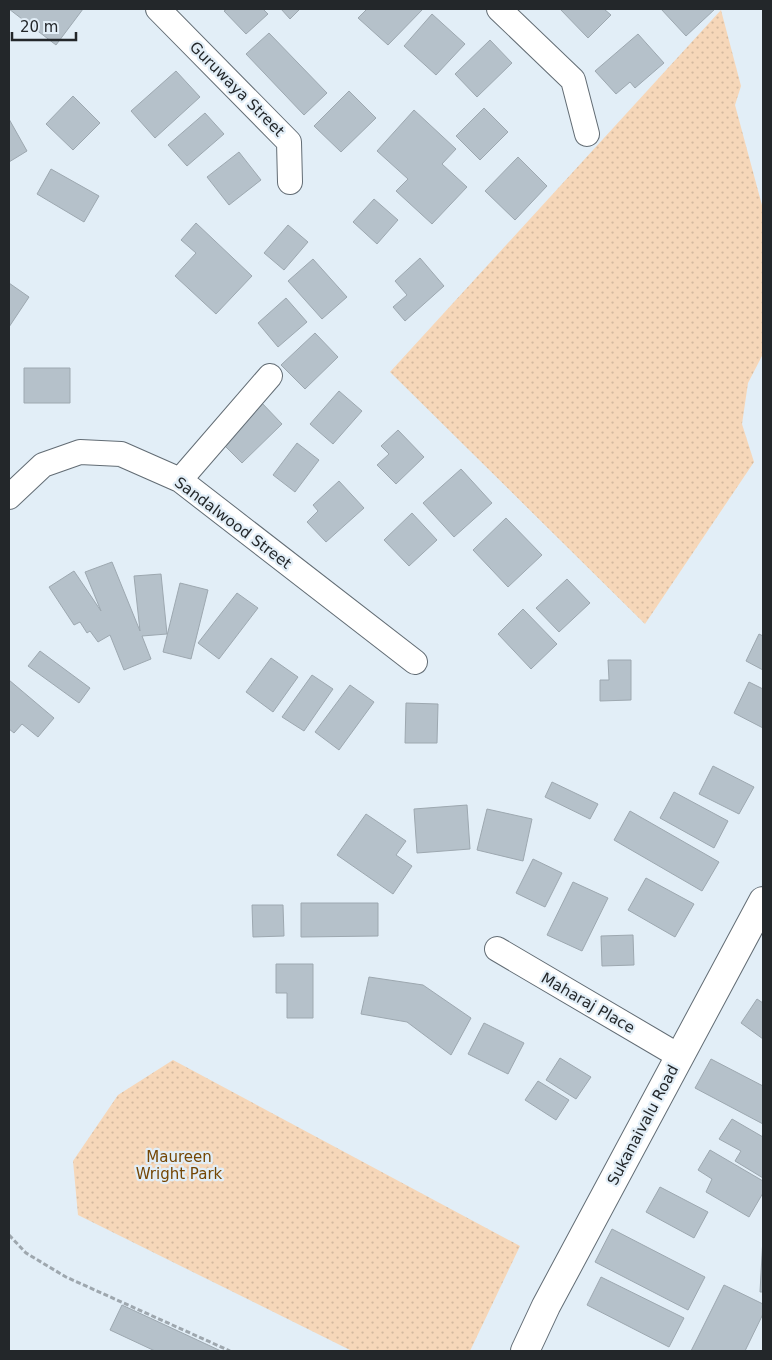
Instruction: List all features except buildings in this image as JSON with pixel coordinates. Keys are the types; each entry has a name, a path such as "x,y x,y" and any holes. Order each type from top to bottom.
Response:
{"main road":[{"name":"Sukanaivalu Road","path":"525,1351 551,1298 763,901"}],"street":[{"name":"Guruwaya Street","path":"158,9 289,142 290,182"},
{"path":"498,9 574,80 587,134"},
{"path":"180,480 270,376"},
{"name":"Sandalwood Street","path":"9,497 43,465 80,452 121,454 180,480 415,662"},
{"name":"Maharaj Place","path":"497,949 680,1056"}],"path":[{"path":"9,1235 26,1253 66,1278 230,1351"}],"green space":[{"path":"721,10 741,86 735,105 763,209 763,354 748,383 742,424 754,462 645,624 390,372"},
{"name":"Maureen Wright Park","path":"173,1060 520,1246 470,1351 352,1351 78,1215 73,1161 118,1095"}]}
